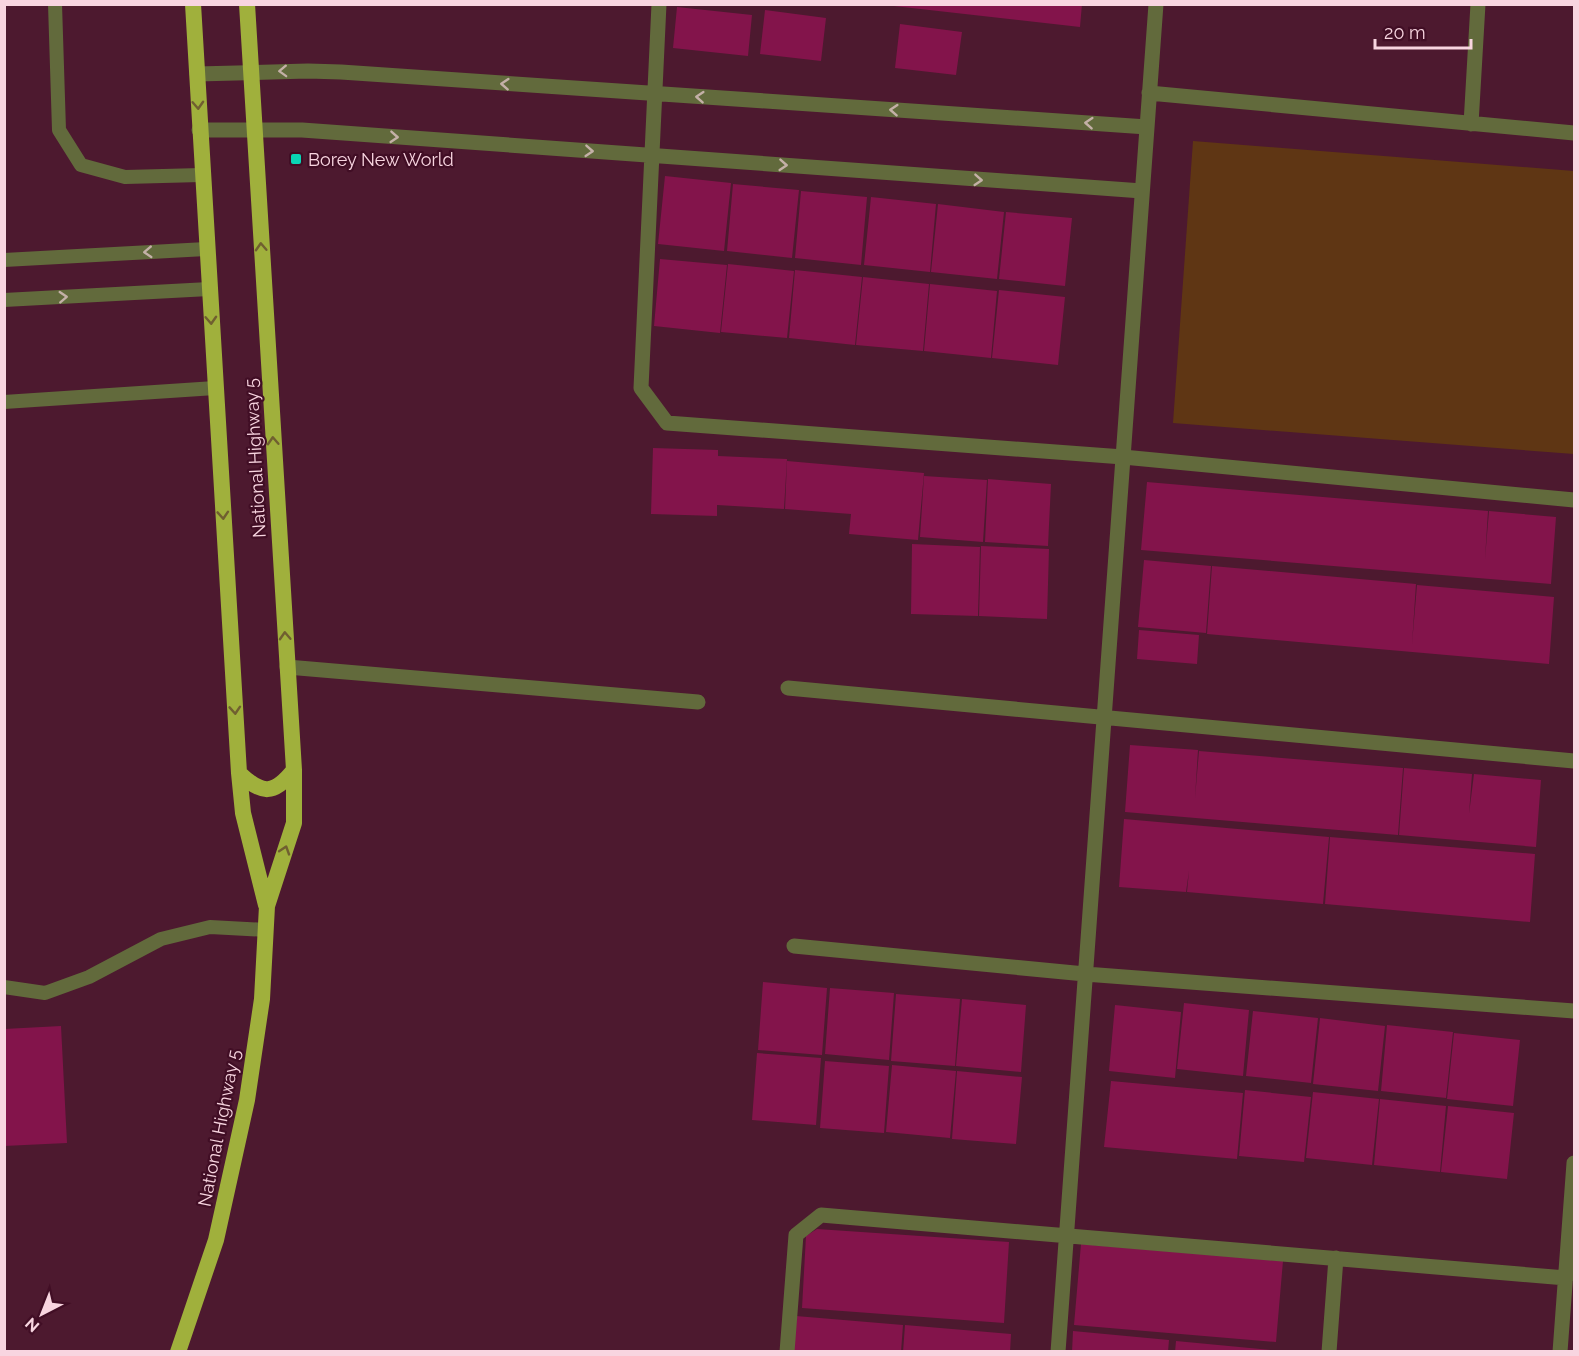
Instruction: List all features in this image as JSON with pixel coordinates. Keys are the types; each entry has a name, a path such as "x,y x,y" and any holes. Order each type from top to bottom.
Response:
{"highway":[{"name":"National Highway 5","path":"193,4 201,174 239,773 243,813 267,906"},
{"name":"National Highway 5","path":"178,1352 216,1240 248,1100 262,999 267,906 294,823 294,770 247,4"},
{"path":"239,773 251,785 265,790 281,785 294,770"}],"street":[{"path":"658,4 640,388 667,423 1123,457 1575,501"},
{"path":"1058,1352 1156,4"},
{"path":"1471,124 1478,4"},
{"path":"196,74 309,70 1147,127"},
{"path":"1149,93 1575,133"},
{"path":"199,130 302,130 1142,191"},
{"path":"287,667 698,702"},
{"path":"788,688 1575,761"},
{"path":"794,946 1085,974 1575,1011"},
{"path":"1560,1352 1575,1163"},
{"path":"787,1352 796,1235 821,1215 1566,1278"},
{"path":"1329,1352 1336,1258"}],"lane":[{"path":"55,4 59,130 81,165 125,177 201,174"},
{"path":"4,260 206,249"},
{"path":"4,300 209,289"},
{"path":"4,402 215,388"},
{"path":"4,987 45,993 89,977 161,939 210,927 266,930"}],"shaded area":[{"path":"1193,141 1574,171 1574,454 1173,423"}],"building":[{"path":"876,4 1082,4 1080,27"},
{"path":"677,7 752,15 748,56 673,48"},
{"path":"765,10 826,18 821,61 760,54"},
{"path":"900,24 962,32 956,75 895,68"},
{"path":"665,176 731,183 724,251 658,244"},
{"path":"733,184 799,190 792,258 727,251"},
{"path":"801,191 867,197 861,265 795,258"},
{"path":"871,197 936,204 930,272 864,265"},
{"path":"938,204 1004,212 997,279 931,272"},
{"path":"1006,212 1072,218 1065,286 999,279"},
{"path":"660,259 727,265 720,333 654,326"},
{"path":"728,264 794,271 787,338 721,332"},
{"path":"795,270 862,277 855,345 789,338"},
{"path":"863,277 929,284 923,351 856,345"},
{"path":"930,284 997,291 991,358 924,351"},
{"path":"999,290 1065,297 1058,365 992,358"},
{"path":"653,448 718,450 718,456 787,459 784,509 717,505 717,516 651,514"},
{"path":"787,461 924,473 918,540 849,534 851,514 785,509"},
{"path":"924,476 987,480 983,542 920,537"},
{"path":"988,479 1051,484 1048,546 985,542"},
{"path":"1147,482 1488,511 1485,559 1489,511 1556,517 1551,584 1141,550"},
{"path":"912,544 980,547 978,616 911,614"},
{"path":"981,546 1049,549 1047,619 979,616"},
{"path":"1144,560 1211,566 1206,633 1138,627"},
{"path":"1212,566 1416,584 1412,644 1417,585 1554,597 1549,664 1207,634"},
{"path":"1139,630 1199,635 1197,664 1137,659"},
{"path":"1130,745 1198,750 1195,798 1199,751 1403,768 1398,835 1125,812"},
{"path":"1404,768 1472,774 1469,814 1474,774 1541,780 1536,847 1399,835"},
{"path":"1124,819 1329,837 1323,904 1187,892 1189,871 1186,892 1119,887"},
{"path":"1330,837 1535,854 1530,922 1325,904"},
{"path":"763,982 827,988 822,1055 758,1050"},
{"path":"830,988 894,993 889,1060 825,1054"},
{"path":"896,994 960,999 955,1066 891,1061"},
{"path":"962,999 1026,1005 1021,1072 956,1066"},
{"path":"1184,1003 1249,1010 1243,1076 1177,1069"},
{"path":"1115,1005 1181,1012 1175,1078 1109,1071"},
{"path":"1253,1011 1318,1018 1311,1083 1246,1076"},
{"path":"1320,1018 1385,1026 1378,1091 1313,1084"},
{"path":"1387,1025 1453,1032 1446,1098 1381,1091"},
{"path":"61,1026 67,1143 4,1146 4,1029"},
{"path":"1454,1033 1520,1040 1513,1106 1447,1099"},
{"path":"757,1053 821,1058 816,1125 752,1120"},
{"path":"825,1061 889,1066 884,1133 820,1128"},
{"path":"892,1065 956,1071 950,1138 886,1132"},
{"path":"957,1071 1022,1077 1016,1144 952,1139"},
{"path":"1111,1081 1243,1093 1237,1159 1104,1147"},
{"path":"1245,1090 1311,1097 1304,1162 1239,1156"},
{"path":"1313,1092 1379,1099 1372,1165 1306,1158"},
{"path":"1380,1099 1446,1106 1440,1172 1374,1165"},
{"path":"1448,1106 1514,1113 1507,1179 1441,1172"},
{"path":"817,1229 1009,1242 1004,1323 802,1308 806,1236"},
{"path":"1081,1244 1283,1261 1276,1342 1074,1325"},
{"path":"796,1316 903,1325 901,1352 793,1352"},
{"path":"905,1325 1011,1334 1010,1352 903,1352"},
{"path":"1073,1331 1169,1340 1168,1352 1072,1352"},
{"path":"1176,1341 1271,1350 1271,1352 1175,1352"}],"place":[{"name":"Borey New World","path":"296,159"}]}
